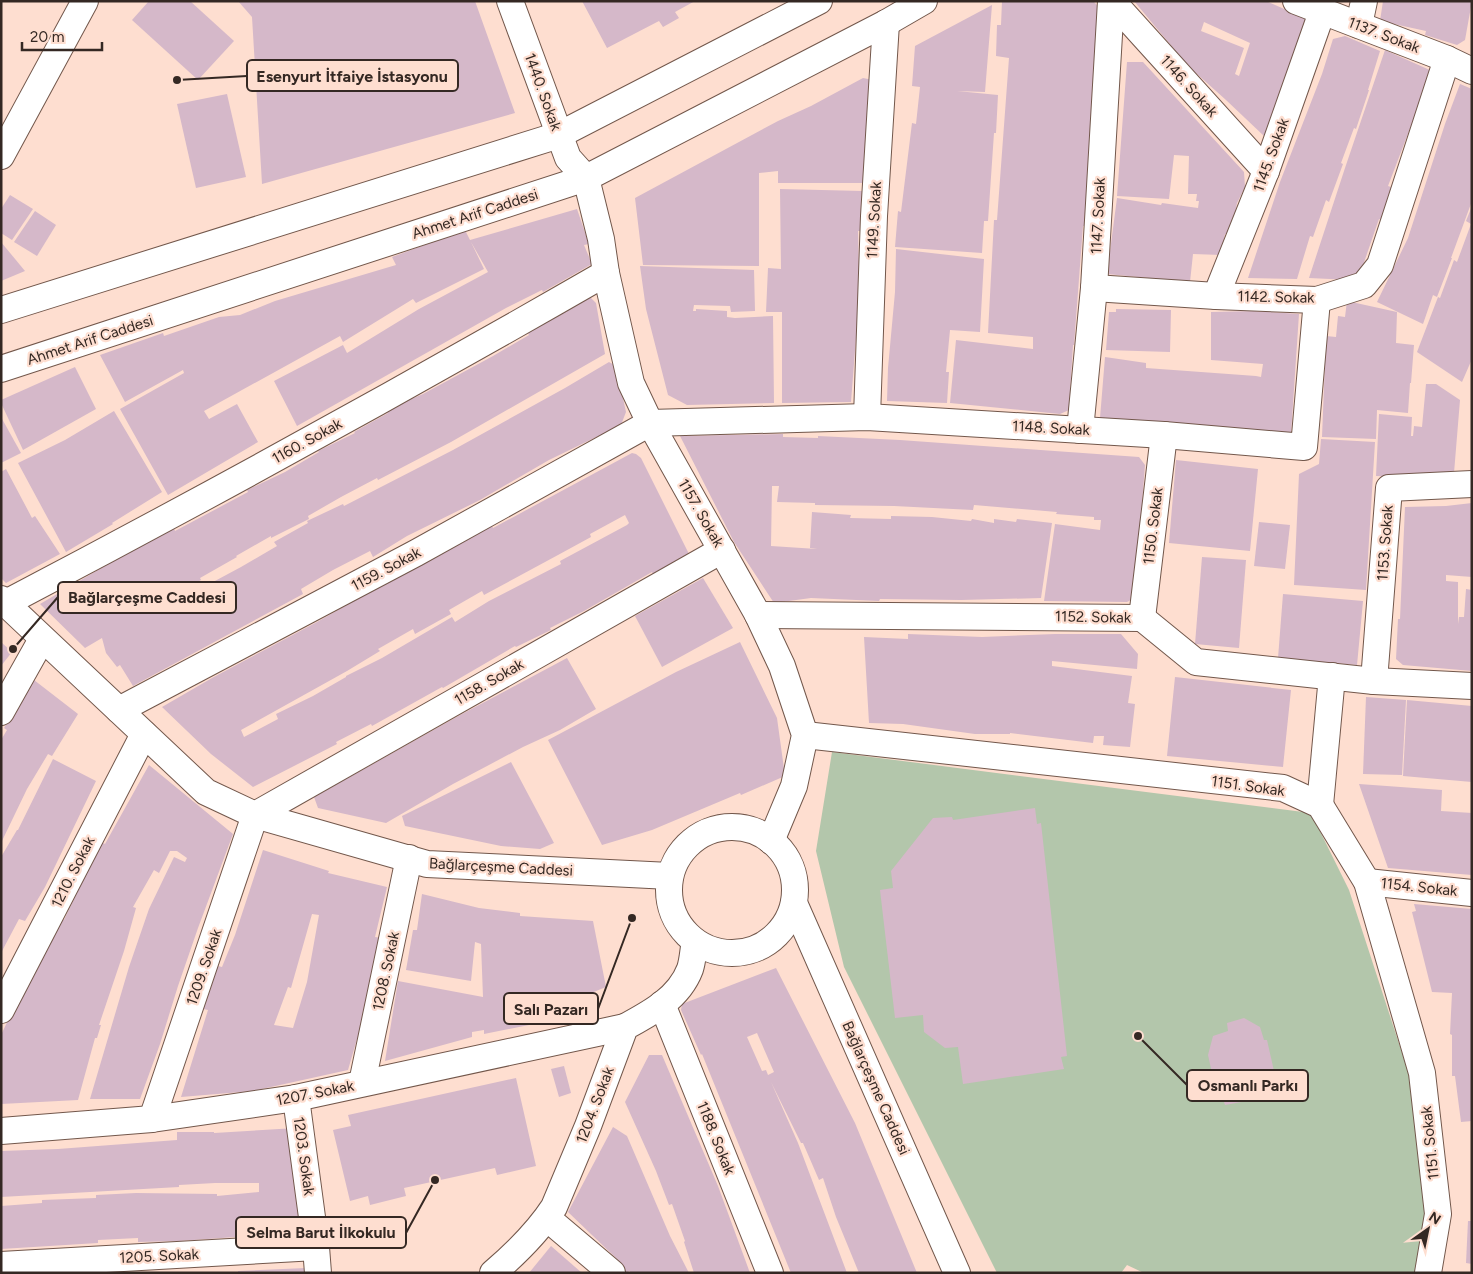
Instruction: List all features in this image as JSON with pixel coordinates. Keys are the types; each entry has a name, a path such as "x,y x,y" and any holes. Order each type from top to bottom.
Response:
{"street":[{"path":"1,156 85,1"},
{"name":"1440. Sokak","path":"510,1 568,158 586,178"},
{"path":"1,310 559,135 819,1"},
{"name":"Ahmet Arif Caddesi","path":"1,369 586,178 886,23 924,1"},
{"name":"1146. Sokak","path":"1112,1 1266,171"},
{"name":"1147. Sokak","path":"1080,430 1094,288 1112,1"},
{"name":"1137. Sokak","path":"1296,1 1322,12 1361,13 1465,65"},
{"name":"1145. Sokak","path":"1216,296 1266,171 1322,12"},
{"name":"1149. Sokak","path":"867,417 874,216 886,23"},
{"name":"1142. Sokak","path":"1094,288 1316,300 1364,286 1380,265 1465,65"},
{"name":"1157. Sokak","path":"586,178 602,239 606,273 631,383 650,423 758,614 782,666 805,735"},
{"name":"1160. Sokak","path":"3,601 157,524 409,386 606,273"},
{"name":"1148. Sokak","path":"650,423 867,417 1164,435 1304,447 1316,300"},
{"name":"1159. Sokak","path":"119,710 416,554 650,423"},
{"name":"1150. Sokak","path":"1142,618 1164,435"},
{"name":"1153. Sokak","path":"1374,681 1389,488 1472,484"},
{"name":"1158. Sokak","path":"255,815 722,550"},
{"name":"Bağlarçeşme Caddesi","path":"3,601 206,792 255,815 427,864 670,876"},
{"name":"1152. Sokak","path":"758,614 1142,618 1196,662 1374,681 1472,686"},
{"path":"1,712 42,639"},
{"path":"1320,805 1332,676"},
{"name":"1210. Sokak","path":"1,1010 144,734"},
{"path":"771,841 794,786 805,735"},
{"name":"1151. Sokak","path":"805,735 1283,788 1320,805 1367,882 1422,1073 1438,1214 1428,1273"},
{"name":"1209. Sokak","path":"152,1119 255,815"},
{"path":"732,827 753,830 771,841 783,853 792,868 795,885 794,902 787,922 773,938 755,949 735,954 714,951 695,942 682,929 672,913 668,895 670,876 678,856 692,840 711,830 732,827"},
{"name":"1208. Sokak","path":"362,1084 409,858"},
{"name":"1154. Sokak","path":"1367,882 1472,893"},
{"name":"Bağlarçeşme Caddesi","path":"794,902 957,1273"},
{"path":"625,1026 652,1012 679,988 690,968 695,942"},
{"name":"1188. Sokak","path":"662,1004 770,1273"},
{"name":"1207. Sokak","path":"1,1130 152,1119 296,1098 625,1026"},
{"name":"1204. Sokak","path":"493,1273 547,1218 554,1207 588,1126 625,1026"},
{"name":"1203. Sokak","path":"296,1098 317,1260"},
{"path":"547,1218 612,1273"},
{"name":"1205. Sokak","path":"1,1265 317,1260"}],"green space":[{"path":"832,752 1311,813 1349,890 1419,1105 1431,1221 1418,1273 1144,1273 1127,1265 1121,1273 997,1273 844,967 816,851"}],"building":[{"path":"149,1 190,1 234,41 198,80 132,20"},
{"path":"238,1 475,1 515,113 262,184 252,17"},
{"path":"582,1 695,1 675,12 679,18 663,27 659,21 607,48"},
{"path":"1002,1 1093,1 1101,9 1069,410 1060,414 950,403 956,340 1033,349 1033,337 988,333 994,220 997,220 1009,58 996,56 997,25 1001,25"},
{"path":"1134,1 1266,1 1307,19 1267,135 1264,136 1188,66","holes":["1204,22 1250,43 1239,76 1235,74 1244,48 1201,31"]},
{"path":"1383,1 1472,1 1465,40 1457,45 1425,35 1426,31 1380,21"},
{"path":"992,5 985,92 957,91 998,95 988,221 984,221 982,253 895,247 898,211 901,212 912,123 916,124 920,87 912,86 915,46"},
{"path":"1345,36 1380,51 1356,129 1354,128 1341,163 1343,164 1329,202 1326,200 1313,237 1310,236 1297,279 1248,278 1280,182 1322,74 1333,39"},
{"path":"1385,50 1432,71 1388,186 1391,187 1381,220 1379,219 1360,274 1351,280 1309,278 1345,168"},
{"path":"1127,62 1143,62 1244,172 1245,187 1237,203 1231,234 1225,234 1221,255 1193,254 1190,282 1107,274 1117,198 1161,205 1162,203 1198,208 1199,201 1196,201 1197,194 1188,194 1189,156 1174,155 1169,199 1117,196"},
{"path":"863,78 873,80 865,183 778,183 778,171 759,173 759,266 643,265 635,198 778,121 811,106"},
{"path":"1460,84 1472,89 1472,201 1437,297 1433,295 1423,324 1377,302 1408,238"},
{"path":"227,94 246,177 196,188 177,104"},
{"path":"780,189 863,191 860,231 858,231 858,312 851,402 782,403 782,312 766,312 768,268 781,269"},
{"path":"10,195 33,209 12,240 1,233 1,209"},
{"path":"1472,206 1472,359 1462,382 1417,352 1454,260 1457,262 1471,224 1466,221"},
{"path":"577,209 589,244 584,245 592,264 543,292 542,290 506,308 297,426 274,381 343,345 347,353 419,309 488,272 471,242 484,269 416,303 413,299 343,342 340,336 204,411 209,419 237,404 258,442 168,495 120,409 184,373 183,370 125,402 100,355 163,333 164,336 219,317 240,315 275,301 396,265 392,257 465,230 470,240"},
{"path":"35,211 56,225 37,256 14,242"},
{"path":"1,242 25,271 1,281"},
{"path":"896,249 984,259 980,332 950,330 946,372 949,372 947,403 887,401 895,292"},
{"path":"640,266 754,270 755,311 731,312 730,306 694,305 693,311 696,311 696,309 727,311 727,317 735,318 773,316 774,403 687,405 668,395 646,309"},
{"path":"586,297 591,298 596,303 605,354 451,442 341,497 308,516 309,519 271,538 271,536 200,578 201,580 155,606 159,611 241,567 277,546 274,542 308,523 307,521 343,504 344,506 453,450 609,362 616,366 626,412 621,425 549,460 480,500 407,536 373,557 370,551 333,570 301,589 303,594 133,686 120,665 117,667 106,653 102,638 85,648 40,604 173,526 175,531 248,492 247,490 285,472 318,451 355,433 388,413 386,410 423,394 493,356 529,335 526,329"},
{"path":"1347,301 1397,312 1396,343 1414,345 1408,413 1377,410 1376,439 1322,437 1326,336 1336,337 1338,316 1345,317"},
{"path":"1116,309 1171,310 1170,352 1106,350 1109,312 1116,312"},
{"path":"1254,311 1299,314 1291,434 1100,418 1105,357 1146,363 1146,368 1261,377 1263,364 1211,360 1211,312"},
{"path":"75,367 96,409 23,450 1,400"},
{"path":"1426,384 1436,384 1460,400 1454,473 1411,477 1376,476 1379,414 1412,417 1411,436 1413,436 1414,426 1422,427"},
{"path":"114,411 162,492 66,552 18,463 65,440"},
{"path":"1,417 21,453 1,463"},
{"path":"783,434 783,437 818,438 818,436 900,440 1139,457 1145,465 1135,598 1127,602 1044,601 1055,524 1100,530 1101,520 1094,520 1094,517 974,505 973,510 777,502 779,486 772,486 771,546 817,549 810,548 812,512 851,515 850,518 932,517 971,521 972,519 994,523 994,519 1016,522 1017,519 1052,523 1041,598 961,600 880,599 879,601 811,598 774,603 734,542 680,436"},
{"path":"1321,439 1375,442 1366,590 1294,585 1299,474 1319,464"},
{"path":"632,453 641,458 689,554 550,628 551,630 515,646 443,688 372,726 371,724 336,742 337,744 253,787 211,754 162,707 457,544 492,526 493,528","holes":["625,515 629,523 560,561 561,564 489,601 455,622 452,617 382,658 276,714 278,719 244,737 241,730 347,671 380,651 378,649 413,629 415,634 451,614 449,610 482,591 484,595 591,537 590,534"]},
{"path":"1176,460 1258,469 1250,551 1169,543"},
{"path":"6,469 32,518 35,516 60,554 6,583 1,578 1,472"},
{"path":"1472,503 1472,577 1446,575 1446,581 1458,582 1458,624 1459,617 1464,617 1466,589 1472,590 1472,671 1403,665 1396,659 1398,619 1400,619 1405,507"},
{"path":"1259,522 1290,525 1285,569 1254,566"},
{"path":"1202,557 1246,560 1239,648 1195,644"},
{"path":"703,578 733,628 662,667 635,616"},
{"path":"1283,594 1363,601 1357,665 1278,658"},
{"path":"908,634 982,637 1121,634 1138,654 1137,669 1052,661 1052,666 1132,676 1128,703 1135,704 1130,747 1103,745 1104,736 1094,736 1093,743 1010,733 975,734 903,724 869,723 864,637 908,639"},
{"path":"1,642 12,652 1,666"},
{"path":"740,642 777,718 785,776 652,830 602,845 548,740 676,672"},
{"path":"567,658 596,709 560,730 453,784 386,823 318,808 314,797"},
{"path":"1175,677 1291,690 1283,767 1167,756"},
{"path":"34,680 78,714 52,756 48,754 27,789 1,843 1,740 7,730 4,728"},
{"path":"1366,697 1406,700 1402,775 1363,774"},
{"path":"1407,700 1472,706 1472,782 1403,776"},
{"path":"53,759 96,781 45,887 25,921 19,919 1,953 1,857 18,830"},
{"path":"511,762 554,843 540,849 501,846 405,826 402,816"},
{"path":"149,765 233,834 198,928 140,1099 90,1099 129,967 149,909 174,857 185,862 187,858 177,851 170,851 159,873 154,870 133,907 136,908 124,951 99,1025 101,1025 97,1038 95,1038 78,1100 1,1104 1,1035 22,991 64,920 101,842 105,844"},
{"path":"1359,784 1442,790 1441,811 1472,813 1472,875 1388,868"},
{"path":"1035,808 1037,824 1041,823 1067,1056 1061,1057 1064,1069 963,1084 958,1047 945,1048 924,1032 923,1015 895,1018 880,890 893,888 891,871 933,818 952,817 953,820"},
{"path":"263,850 329,871 328,873 387,887 375,937 382,938 358,1039 348,1070 253,1091 181,1097 208,1010 203,1009 214,965 222,967 235,935","holes":["312,914 319,915 307,982 293,1028 274,1025 288,987 291,988"]},
{"path":"422,894 479,908 520,913 520,916 593,921 606,987 529,1018 529,1025 484,1034 484,1030 472,1032 472,1037 385,1061 398,981 483,997 481,944 475,942 471,981 406,970 413,930 417,930"},
{"path":"1414,904 1472,909 1472,1121 1461,1122 1455,1076 1452,1076 1452,1035 1450,1034 1452,993 1432,992 1412,912 1416,911"},
{"path":"776,968 855,1123 917,1273 859,1273 836,1217 823,1178 819,1180 803,1143 801,1143 771,1082 798,1143 847,1273 791,1273 702,1054 681,1010 682,1004","holes":["757,1033 774,1072 768,1075 766,1070 762,1071 747,1037"]},
{"path":"1244,1018 1260,1027 1264,1040 1267,1040 1276,1080 1261,1086 1263,1098 1225,1105 1222,1096 1218,1093 1221,1085 1214,1082 1208,1055 1213,1036 1228,1031 1227,1023"},
{"path":"649,1055 662,1055 718,1186 750,1273 694,1273 672,1204 669,1205 625,1102"},
{"path":"564,1066 571,1093 559,1097 551,1069"},
{"path":"516,1078 536,1166 497,1175 495,1168 404,1188 406,1196 370,1205 368,1196 350,1201 333,1130 351,1126 348,1115"},
{"path":"613,1127 627,1136 670,1236 689,1273 630,1273 630,1271 625,1273 617,1259 568,1212"},
{"path":"296,1128 302,1232 180,1241 138,1242 138,1238 98,1240 98,1243 1,1249 1,1206 42,1203 42,1200 96,1198 96,1195 136,1193 217,1194 217,1196 259,1192 259,1183 215,1183 179,1185 179,1187 1,1197 1,1151 58,1149 177,1140 177,1132 214,1133"},
{"path":"1468,1221 1472,1221 1472,1264 1466,1263"},
{"path":"551,1246 582,1273 529,1273"},
{"path":"306,1268 306,1273 238,1273 238,1271"}],"place":[{"name":"Esenyurt İtfaiye İstasyonu","path":"177,80"},
{"name":"Bağlarçeşme Caddesi","path":"13,649"},
{"name":"Salı Pazarı","path":"632,918"},
{"name":"Osmanlı Parkı","path":"1138,1036"},
{"name":"Selma Barut İlkokulu","path":"435,1180"}]}
